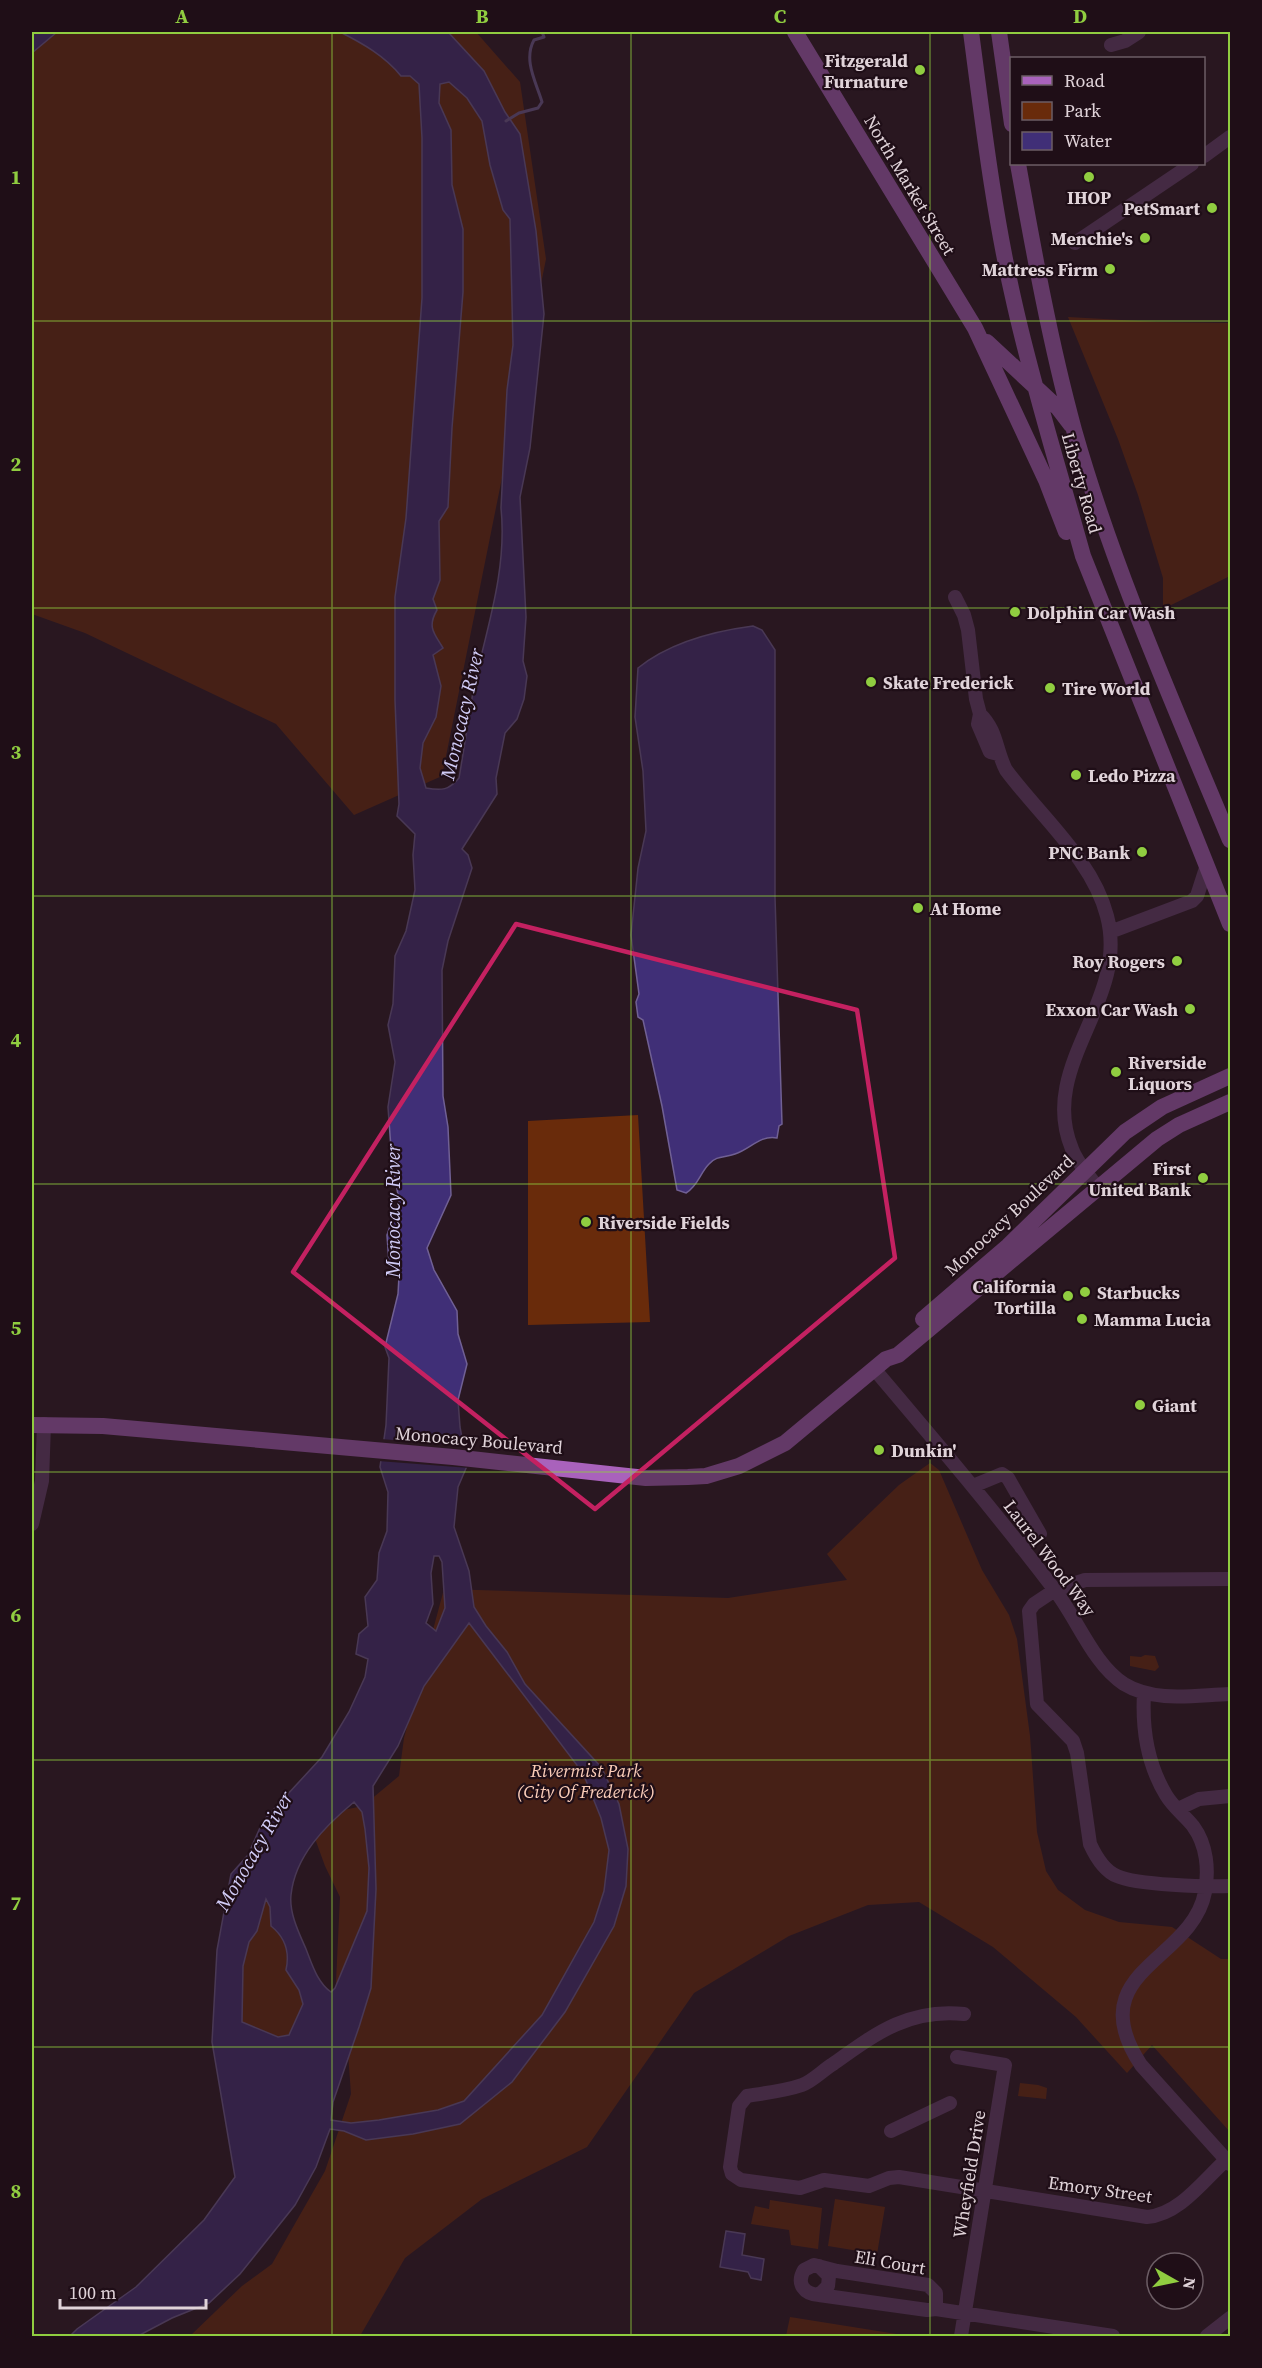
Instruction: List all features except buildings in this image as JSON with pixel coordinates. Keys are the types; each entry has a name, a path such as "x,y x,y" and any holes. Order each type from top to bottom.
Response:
{"main road":[{"name":"North Market Street","path":"795,32 975,328 1046,480 1071,546 1083,556"},
{"name":"Liberty Road","path":"972,32 986,147 1003,246 1035,388 1083,556 1230,924"},
{"path":"999,32 1010,116"},
{"name":"Liberty Road","path":"1018,165 1040,283 1074,429 1137,616 1230,840"},
{"name":"North Market Street","path":"975,328 989,345 1058,408 1074,429"},
{"name":"Monocacy Boulevard","path":"881,1364 890,1349 1008,1246 1125,1132 1176,1100 1230,1076"},
{"name":"Monocacy Boulevard","path":"38,1424 103,1426 603,1472 646,1478 706,1476 739,1466 785,1443 881,1364 898,1355 1097,1187 1171,1129 1230,1102"}],"street":[{"path":"1111,45 1125,41 1139,32"},
{"path":"1205,155 1230,137"},
{"path":"1075,243 1191,165"},
{"path":"955,597 968,630 976,699 980,714 988,722 999,747 998,754 1011,778 1083,864 1104,905 1112,950 1107,981 1074,1059 1066,1090 1065,1117 1067,1134 1073,1152 1097,1187"},
{"path":"1110,932 1192,901 1197,896 1207,865"},
{"name":"Laurel Wood Way","path":"881,1364 1055,1590 1107,1671 1144,1694 1168,1696 1230,1694"},
{"path":"32,1524 42,1481 38,1424"},
{"path":"973,1486 1002,1474 1008,1478 1040,1534 1021,1547"},
{"path":"1230,1579 1085,1580 1055,1590 1034,1604 1029,1611 1037,1704 1073,1741 1090,1844 1096,1856 1105,1868 1116,1876 1135,1881 1230,1887"},
{"path":"1144,1694 1144,1721 1148,1749 1167,1797 1201,1839 1207,1869 1206,1885 1204,1896 1192,1920 1137,1977 1123,2009 1123,2020 1132,2050 1142,2065 1228,2162"},
{"path":"1178,1809 1199,1799 1230,1796"},
{"name":"Emory Street","path":"964,2014 944,2012 914,2016 863,2042 803,2085 747,2096 739,2106 730,2167 732,2174 741,2180 800,2188 824,2180 868,2186 899,2177 985,2189 1136,2216 1157,2216 1173,2209 1228,2162"},
{"name":"Wheyfield Drive","path":"957,2057 1005,2065 961,2337"},
{"path":"891,2131 950,2103"},
{"path":"819,2266 809,2266 800,2278 802,2288 807,2293 965,2313 1113,2337"},
{"name":"Eli Court","path":"819,2266 826,2271 830,2281 825,2291 819,2295"},
{"name":"Eli Court","path":"819,2266 837,2271 928,2285 936,2293 936,2309"},
{"path":"1207,2337 1230,2318"}],"highlighted area":[{"path":"516,924 857,1010 895,1258 595,1509 293,1272"}],"green space":[{"path":"32,32 476,32 520,82 546,259 442,776 354,815 276,724 85,633 32,614"},
{"path":"1068,317 1230,323 1230,576 1163,609 1163,578 1138,495 1118,439"},
{"name":"Riverside Fields","path":"638,1115 650,1322 528,1325 528,1121"},
{"name":"Rivermist Park (City Of Frederick)","path":"930,1463 939,1470 982,1570 1009,1615 1017,1639 1030,1736 1037,1832 1046,1871 1058,1890 1085,1910 1119,1922 1172,1927 1221,1959 1230,1959 1230,2132 1152,2045 1127,2073 1076,2017 993,1947 919,1902 868,1905 789,1936 694,1993 587,2147 482,2199 405,2258 360,2336 190,2336 242,2286 272,2264 325,2171 351,2094 347,2039 336,1982 340,1897 313,1833 334,1812 363,1806 399,1776 404,1738 444,1589 728,1598 847,1580 827,1554 899,1485"},
{"path":"1130,1656 1155,1656 1159,1667 1155,1671 1130,1666"},
{"path":"266,1899 270,1907 271,1926 280,1935 285,1946 286,1970 299,1990 304,2004 289,2035 278,2037 242,2022 243,1966 249,1942 257,1931"},
{"path":"1020,2083 1047,2088 1046,2099 1018,2096"},
{"path":"835,2199 885,2207 877,2254 828,2246"},
{"path":"770,2200 822,2208 818,2249 791,2245 789,2230 751,2224 755,2206 769,2209"},
{"path":"790,2317 909,2336 786,2336"}],"water":[{"path":"32,32 57,32 32,53"},
{"name":"Monocacy River","path":"340,32 448,32 484,71 505,112 520,134 536,231 544,314 530,448 520,497 526,617 523,661 527,676 524,699 517,719 505,733 496,778 497,794 462,849 468,855 472,868 448,941 442,970 443,1096 448,1127 451,1195 427,1248 434,1270 457,1311 458,1334 467,1364 458,1400 467,1466 458,1487 454,1527 469,1571 474,1607 507,1652 525,1684 601,1767 619,1804 628,1849 626,1886 614,1926 565,2012 512,2082 460,2124 413,2134 366,2140 344,2131 330,2129 316,2167 295,2205 240,2274 209,2303 172,2318 138,2336 70,2336 136,2287 204,2220 235,2177 212,2042 217,1950 231,1874 248,1855 263,1821 322,1757 349,1712 365,1677 368,1659 356,1654 359,1634 368,1626 365,1597 377,1580 379,1553 387,1531 388,1492 380,1467 386,1425 389,1358 385,1347 398,1294 399,1276 389,1263 387,1235 399,1200 392,1162 388,1107 395,1062 388,1025 393,1004 395,956 406,931 415,890 413,855 415,834 397,816 399,804 395,700 395,597 406,518 422,298 422,138 419,84 410,76 401,76 365,45","holes":["449,82 467,98 482,121 490,165 503,210 510,219 513,345 507,390 501,551 496,594 474,689 459,778 445,789 426,788 420,768 423,743 436,717 441,686 433,655 443,648 432,626 437,610 433,599 440,580 439,521 448,507 463,292 463,229 452,185 451,130 439,103 440,84","434,1556 439,1556 442,1562 445,1608 436,1631 426,1623 433,1604 431,1573","469,1623 583,1773 601,1818 609,1850 604,1891 594,1922 542,2015 464,2101 438,2110 379,2120 351,2123 331,2120 333,2102 371,1988 376,1889 373,1786 398,1746 424,1686","354,1802 362,1812 369,1868 367,1911 335,1988 331,1992 322,1983 313,1967 295,1923 291,1895 298,1867 313,1843 332,1821","266,1899 270,1907 271,1926 286,1946 286,1970 299,1990 303,2004 289,2035 278,2037 242,2022 243,1966 249,1942 257,1931"]},
{"path":"753,626 762,630 775,650 775,897 782,1124 779,1126 777,1138 765,1139 741,1152 712,1161 686,1193 677,1190 662,1106 643,1020 638,1017 636,1002 639,994 631,935 638,868 646,831 643,771 635,717 638,668 650,659 678,645 723,631"},
{"path":"726,2231 745,2234 742,2255 764,2259 761,2280 751,2278 748,2272 720,2267"}],"pier":[{"path":"381,1439 466,1446 469,1468 378,1461"}],"waterway":[{"path":"506,121 519,113 538,108 542,102 530,63 534,40 544,37 542,32"}],"place":[{"name":"Fitzgerald Furnature","path":"920,70"},
{"name":"IHOP","path":"1089,177"},
{"name":"PetSmart","path":"1212,208"},
{"name":"Menchie's","path":"1145,238"},
{"name":"Mattress Firm","path":"1110,269"},
{"name":"Dolphin Car Wash","path":"1015,612"},
{"name":"Skate Frederick","path":"871,682"},
{"name":"Tire World","path":"1050,688"},
{"name":"Ledo Pizza","path":"1076,775"},
{"name":"PNC Bank","path":"1142,852"},
{"name":"At Home","path":"918,908"},
{"name":"Roy Rogers","path":"1177,961"},
{"name":"Exxon Car Wash","path":"1190,1009"},
{"name":"Riverside Liquors","path":"1116,1072"},
{"name":"First United Bank","path":"1203,1178"},
{"name":"Riverside Fields","path":"586,1222"},
{"name":"Starbucks","path":"1085,1292"},
{"name":"California Tortilla","path":"1068,1296"},
{"name":"Mamma Lucia","path":"1082,1319"},
{"name":"Giant","path":"1140,1405"},
{"name":"Dunkin'","path":"879,1450"}]}
